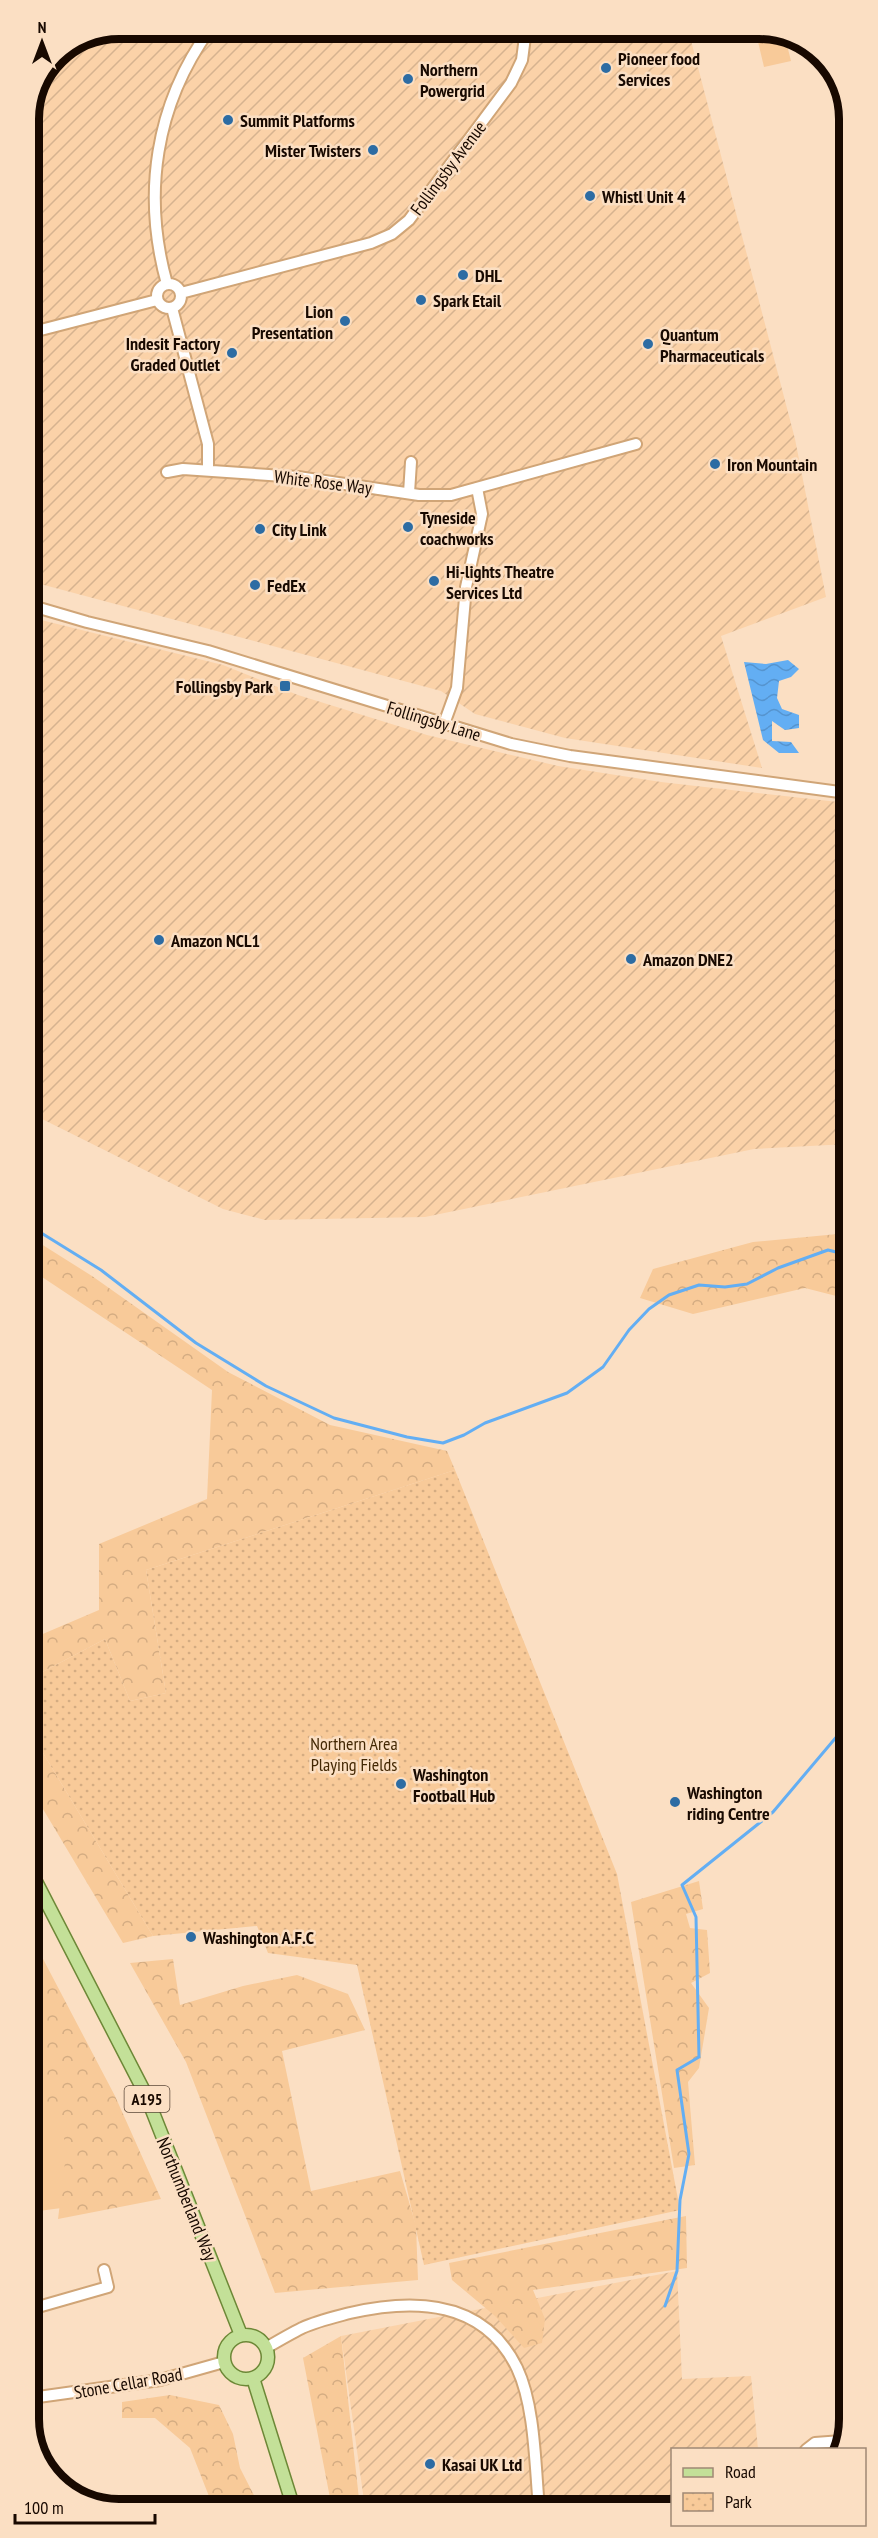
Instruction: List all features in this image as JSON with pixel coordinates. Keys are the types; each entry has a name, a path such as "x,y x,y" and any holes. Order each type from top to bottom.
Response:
{"main road":[{"name":"Northumberland Way","path":"39,1888 146,2095 241,2335"},
{"path":"241,2335 256,2337 266,2348 267,2364 264,2370 253,2378 238,2378 231,2374 224,2362 226,2347 241,2335"},
{"path":"253,2378 291,2499"}],"street":[{"path":"167,285 160,259 154,216 156,156 171,98 184,70 203,39"},
{"name":"Follingsby Avenue","path":"181,293 372,243 392,234 423,204 511,83 522,60 525,39"},
{"path":"167,285 175,286 181,293 180,302 172,308 164,307 158,300 158,291 167,285"},
{"path":"39,330 158,300"},
{"path":"172,308 207,444 208,470"},
{"name":"White Rose Way","path":"167,472 183,469 298,477 409,493 451,495 636,444"},
{"path":"409,493 411,462"},
{"path":"444,724 456,688 466,587 482,514 477,488"},
{"name":"Follingsby Lane","path":"39,607 87,622 208,651 511,744 570,756 839,792"},
{"path":"39,2307 108,2287 105,2270"},
{"path":"266,2348 304,2327 380,2306 435,2305 467,2319 489,2332 505,2347 518,2369 527,2399 538,2499"},
{"name":"Stone Cellar Road","path":"39,2397 150,2381 224,2362"},
{"path":"809,2448 815,2443 836,2441"}],"shaded area":[{"path":"119,39 691,39 795,439 826,597 721,636 762,768 565,738 475,714 441,691 39,584 39,119 45,88 54,72 72,72 72,54 75,52 88,45"},
{"path":"39,619 223,665 298,695 427,735 558,766 661,782 839,802 839,1144 754,1149 425,1217 265,1220 223,1209 39,1117"},
{"path":"677,2271 682,2379 751,2376 758,2448 671,2448 671,2499 364,2499 341,2336"}],"green space":[{"path":"757,39 787,44 791,61 764,67"},
{"path":"839,1234 839,1297 805,1288 693,1314 640,1298 653,1269 753,1242"},
{"path":"39,1243 92,1276 228,1372 330,1425 447,1451 455,1470 146,1570 166,1693 130,1701 105,1639 39,1674 39,1636 99,1610 99,1544 207,1499 212,1390 39,1275"},
{"name":"Northern Area Playing Fields","path":"455,1470 617,1874 680,2210 424,2265 357,1965 268,1953 257,1926 153,1936 39,1746 39,1674 105,1639 130,1701 166,1693 146,1570"},
{"path":"39,1746 153,1936 123,1943 39,1802"},
{"path":"699,1881 703,1909 686,1914 690,1928 707,1930 710,1973 691,1983 709,2008 699,2068 688,2082 695,2165 674,2168 631,1902"},
{"path":"39,1951 115,2096 161,2199 58,2219 66,2154 61,2113 39,2112"},
{"path":"173,1959 180,2005 243,1986 297,1975 348,1994 365,2030 282,2051 311,2191 400,2171 416,2226 418,2280 275,2293 186,2062 130,1963"},
{"path":"39,2029 115,2201 39,2211"},
{"path":"686,2216 687,2268 533,2290 545,2319 542,2343 524,2348 495,2316 452,2280 449,2263"},
{"path":"341,2336 359,2499 330,2498 303,2358"},
{"path":"170,2395 219,2405 233,2434 240,2468 256,2499 210,2499 190,2448 155,2418 122,2418 122,2402"}],"water":[{"path":"788,660 799,669 791,677 779,681 777,698 782,709 799,715 799,728 785,730 772,721 772,741 791,742 799,753 779,753 763,740 744,662 766,664"}],"waterway":[{"path":"39,1232 101,1270 196,1343 266,1386 334,1418 407,1437 443,1443 464,1435 485,1423 567,1393 603,1367 629,1330 649,1309 669,1295 699,1285 725,1287 747,1284 778,1268 828,1250 839,1253"},
{"path":"665,2306 677,2271 680,2200 689,2154 677,2070 699,2057 696,1917 682,1885 773,1812 839,1734"}],"place":[{"name":"Pioneer food Services","path":"606,68"},
{"name":"Northern Powergrid","path":"408,79"},
{"name":"Summit Platforms","path":"228,120"},
{"name":"Mister Twisters","path":"373,150"},
{"name":"Whistl Unit 4","path":"590,196"},
{"name":"DHL","path":"463,275"},
{"name":"Spark Etail","path":"421,300"},
{"name":"Lion Presentation","path":"345,321"},
{"name":"Quantum Pharmaceuticals","path":"648,344"},
{"name":"Indesit Factory Graded Outlet","path":"232,353"},
{"name":"Iron Mountain","path":"715,464"},
{"name":"Tyneside coachworks","path":"408,527"},
{"name":"City Link","path":"260,529"},
{"name":"Hi-lights Theatre Services Ltd","path":"434,581"},
{"name":"FedEx","path":"255,585"},
{"name":"Follingsby Park","path":"285,686"},
{"name":"Amazon NCL1","path":"159,940"},
{"name":"Amazon DNE2","path":"631,959"},
{"name":"Washington Football Hub","path":"401,1784"},
{"name":"Washington riding Centre","path":"675,1802"},
{"name":"Washington A.F.C","path":"191,1937"},
{"name":"Kasai UK Ltd","path":"430,2464"}]}
